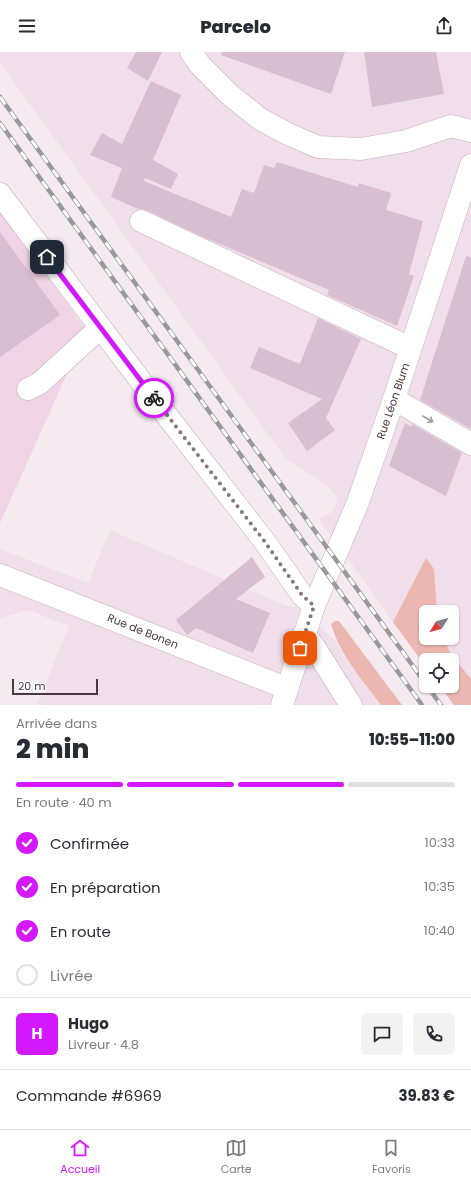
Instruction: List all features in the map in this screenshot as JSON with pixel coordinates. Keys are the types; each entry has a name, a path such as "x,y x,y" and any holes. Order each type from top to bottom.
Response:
{"street":[{"path":"191,52 200,65 230,95 260,119 288,134 318,147 361,149 406,141 450,126 471,131"},
{"name":"Rue Léon Blum","path":"284,696 314,606 358,502 394,399 471,165"},
{"path":"0,194 100,328 265,542 302,595 314,606"},
{"path":"141,221 410,348"},
{"path":"28,390 40,383 100,328"},
{"path":"394,399 471,444"},
{"name":"Rue de Bonen","path":"0,575 284,696"},
{"path":"304,634 315,648 351,705"}],"shaded area":[{"path":"0,52 471,52 471,705 454,705 445,693 459,693 459,653 419,653 419,657 319,519 332,512 338,498 328,486 285,458 0,63"},
{"path":"0,212 96,343 74,358 0,523"},
{"path":"110,530 289,607 297,607 336,641 344,657 381,705 37,705 69,626 28,610 0,618 0,549 88,583"},
{"path":"426,558 434,569 437,605 419,605 419,645 447,645 450,653 419,653 419,657 393,622"},
{"path":"335,621 339,621 402,705 381,705 352,667 340,647 331,624"},
{"path":"459,664 471,679 471,705 454,705 445,693 459,693"}],"building":[{"path":"136,52 162,52 148,81 127,68"},
{"path":"222,52 345,52 331,94 221,55"},
{"path":"364,52 436,52 444,94 372,107"},
{"path":"151,81 181,95 153,160 178,174 171,189 145,178 144,181 231,217 242,189 254,193 264,165 274,168 277,162 358,187 359,183 391,193 386,210 423,221 409,274 414,276 397,326 327,295 329,290 203,237 146,210 138,209 111,197 122,168 90,155 102,133 122,144"},
{"path":"0,232 60,315 0,357"},
{"path":"466,256 471,257 471,429 420,400"},
{"path":"318,318 361,339 326,418 335,430 307,451 288,423 322,399 250,368 259,347 300,364"},
{"path":"405,423 411,427 412,424 462,453 446,496 389,466"},
{"path":"252,557 265,577 236,599 270,613 253,653 196,628 187,635 176,620"}],"railway":[{"path":"0,97 419,674"},
{"path":"0,123 422,705"},
{"path":"432,693 441,705"}],"way so far":[{"path":"154,398 265,542 302,595 314,606 300,648"}],"route":[{"path":"47,257 154,398"}]}
